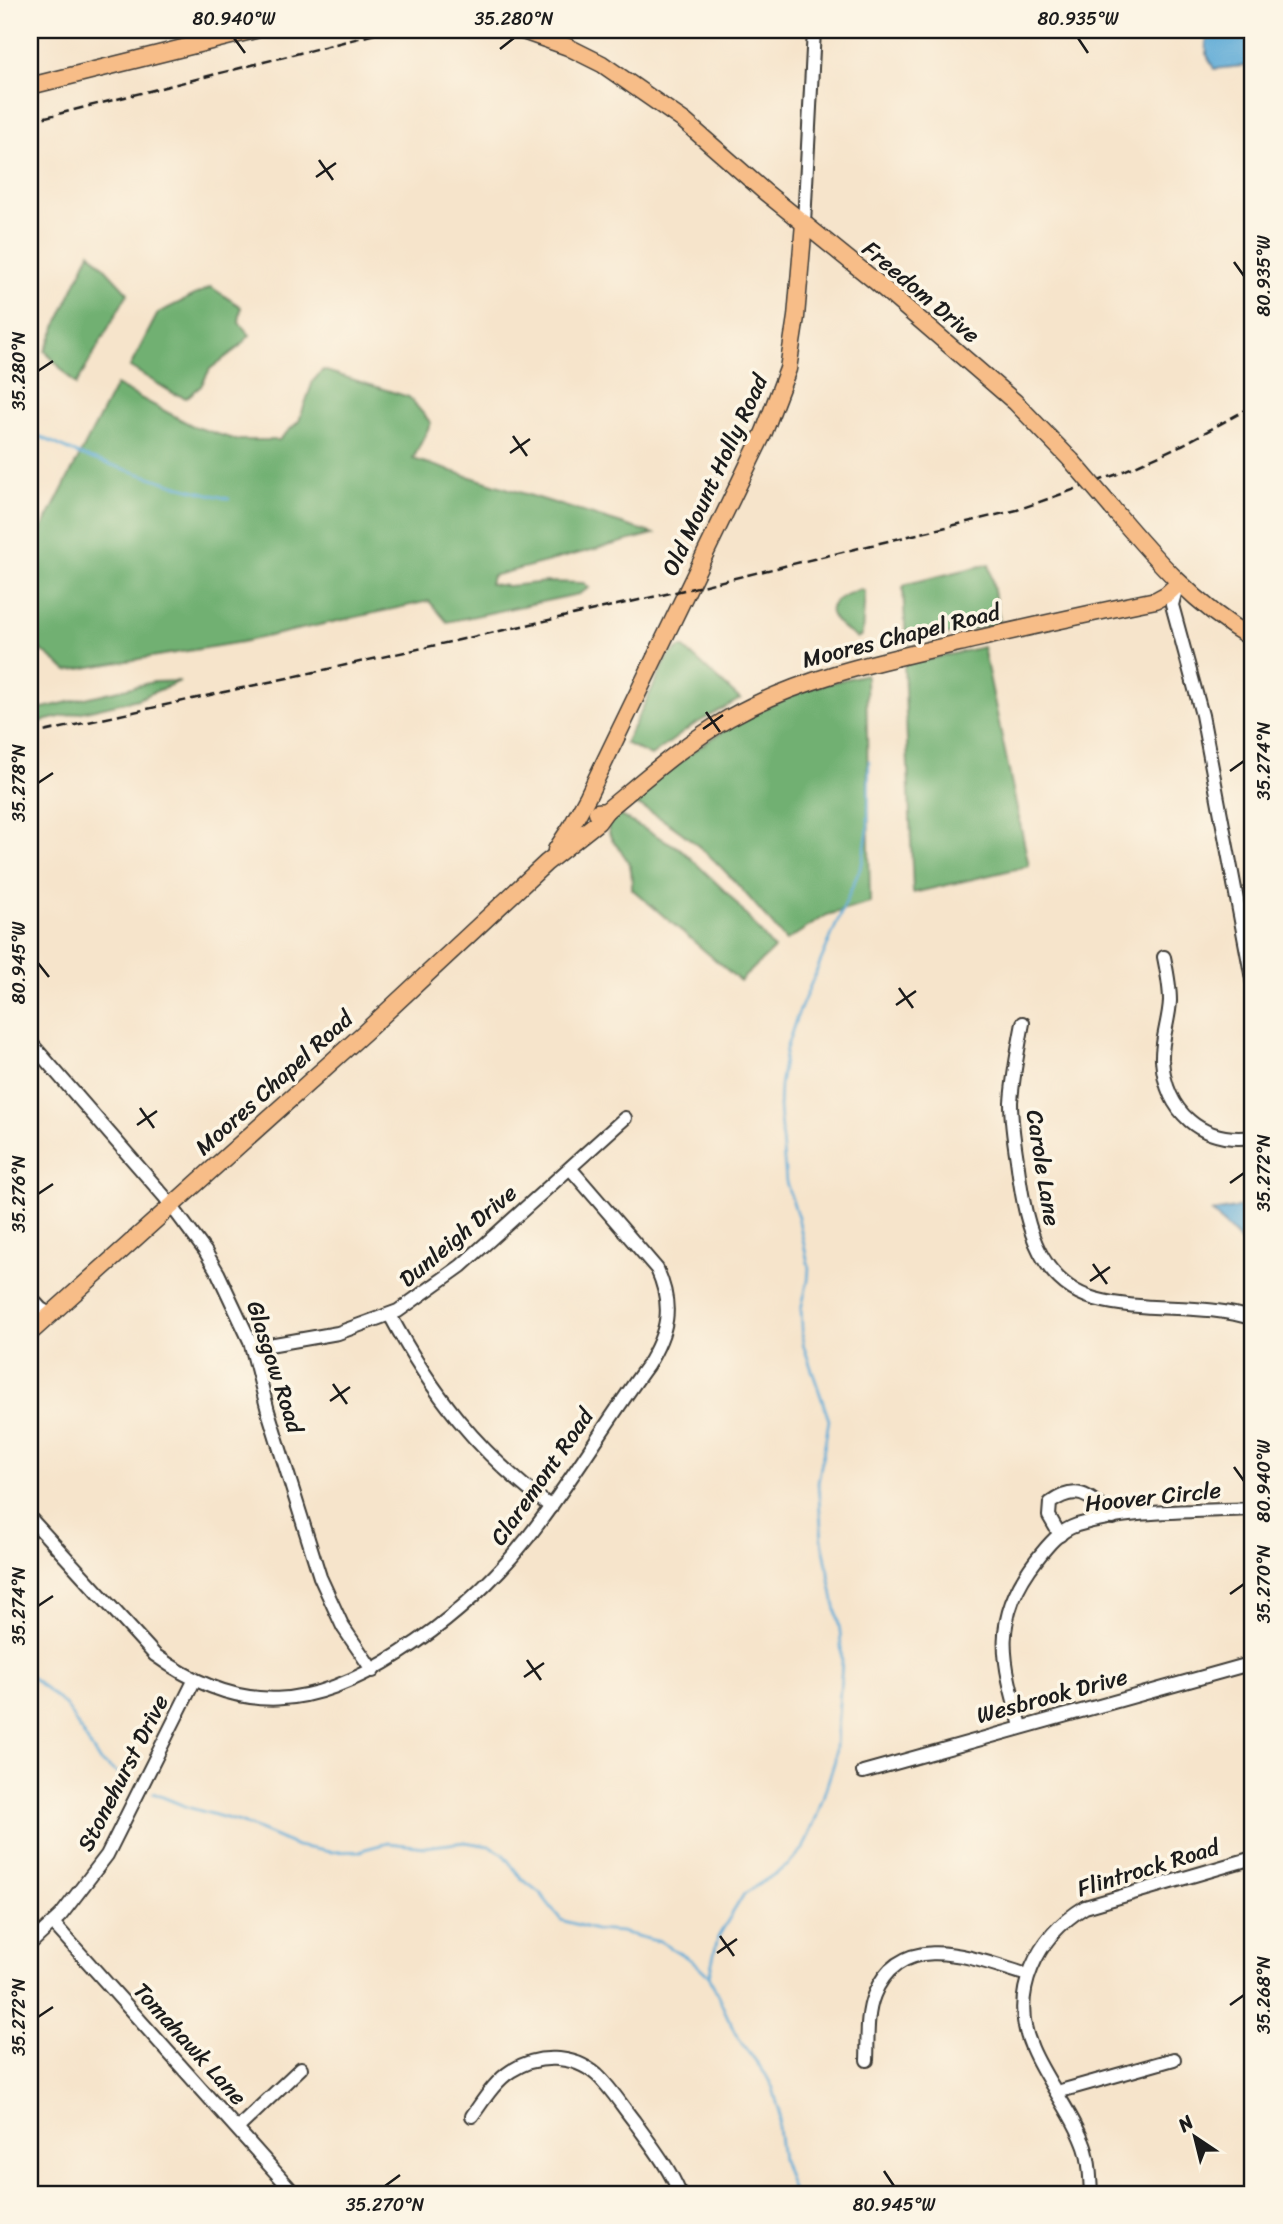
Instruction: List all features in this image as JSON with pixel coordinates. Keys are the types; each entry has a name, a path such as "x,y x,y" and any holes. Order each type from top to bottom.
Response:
{"main road":[{"path":"30,86 255,30"},
{"name":"Freedom Drive","path":"520,30 568,47 602,64 684,121 1014,402 1070,460 1179,583 1219,617 1253,639"},
{"name":"Old Mount Holly Road","path":"546,863 565,838 582,807 780,395 791,353 804,223"},
{"name":"Moores Chapel Road","path":"30,1333 376,1023 546,863 689,744 729,718 786,690 892,658 1156,600 1179,583"},
{"path":"582,807 598,813 606,811"}],"street":[{"name":"Old Mount Holly Road","path":"804,223 814,30"},
{"path":"1179,583 1172,605 1202,715 1253,984"},
{"path":"1164,957 1170,990 1162,1060 1167,1089 1182,1113 1201,1130 1220,1137 1253,1138"},
{"name":"Carole Lane","path":"1023,1023 1013,1085 1013,1129 1030,1232 1045,1261 1070,1287 1097,1299 1127,1305 1216,1311 1253,1319"},
{"name":"Glasgow Road","path":"30,1042 172,1205 218,1273 252,1348 268,1411 320,1577 343,1627 373,1671"},
{"name":"Dunleigh Drive","path":"252,1348 338,1333 390,1315 424,1295 625,1118"},
{"name":"Claremont Road","path":"30,1518 156,1655 194,1681 233,1694 290,1698 327,1691 373,1671 417,1643 470,1600 516,1553 551,1507 660,1345 667,1311 663,1282 654,1263 570,1168"},
{"path":"30,1297 50,1314"},
{"path":"390,1315 419,1367 462,1426 508,1473 551,1507"},
{"path":"1060,1535 1049,1516 1050,1503 1060,1496 1076,1492 1093,1500 1113,1518"},
{"name":"Hoover Circle","path":"1021,1726 1003,1652 1006,1619 1026,1573 1053,1539 1074,1526 1113,1518 1253,1509"},
{"name":"Wesbrook Drive","path":"863,1772 1253,1663"},
{"name":"Stonehurst Drive","path":"30,1944 78,1896 107,1855 194,1681"},
{"name":"Flintrock Road","path":"1091,2194 1083,2143 1028,2038 1023,2011 1028,1975 1036,1955 1065,1920 1085,1907 1253,1858"},
{"name":"Tomahawk Lane","path":"53,1923 295,2194"},
{"path":"867,2060 870,2010 874,1996 891,1971 908,1959 922,1954 948,1952 1028,1975"},
{"path":"472,2116 498,2083 509,2072 522,2065 539,2059 579,2064 598,2076 609,2088 660,2157 680,2194"},
{"path":"1057,2092 1174,2059"},
{"path":"238,2128 301,2068"}],"green space":[{"path":"90,252 128,293 76,385 45,351"},
{"path":"211,287 241,307 239,323 250,335 210,369 201,386 186,398 130,367 158,313"},
{"path":"323,370 409,397 431,423 413,459 654,534 492,576 490,584 508,586 547,582 584,583 589,588 579,594 447,622 429,601 242,642 67,671 30,641 30,552 116,385 193,426 236,440 279,440 299,421 313,381"},
{"path":"989,564 1000,623 906,644 903,587"},
{"path":"861,589 865,592 862,635 857,638 837,623 830,610 838,599"},
{"path":"983,647 1029,866 913,893 904,665"},
{"path":"684,648 740,699 692,726 651,756 625,743 669,655"},
{"path":"866,674 870,903 827,915 786,941 716,862 677,829 630,801 689,754 752,714 806,690"},
{"path":"180,681 138,699 30,724 30,711 153,682"},
{"path":"615,813 681,849 730,896 774,949 740,981 632,889 630,866 609,834 608,820"}],"water":[{"path":"1248,30 1253,36 1253,65 1214,69 1207,55 1206,41 1210,37"},
{"path":"1253,1205 1253,1254 1212,1212"}],"waterway":[{"path":"30,432 80,455 229,499"},
{"path":"709,1976 718,1937 744,1894 787,1866 803,1849 835,1760 842,1662 840,1631 822,1540 818,1483 829,1420 803,1344 801,1309 809,1268 798,1217 786,1182 779,1108 786,1049 796,1019 862,864 868,830 869,761"},
{"path":"30,1676 65,1705 100,1762 126,1778"},
{"path":"153,1793 187,1807 240,1822 297,1846 331,1852 362,1851 388,1843 425,1847 465,1842 489,1846 503,1854 522,1879 540,1893 561,1920 595,1930 621,1932 658,1940 694,1962 709,1976 735,2033 773,2088 779,2110 782,2160 794,2194"}],"railway":[{"path":"30,121 391,30"},
{"path":"30,735 689,589 1017,510 1115,475 1184,444 1253,406"}]}
